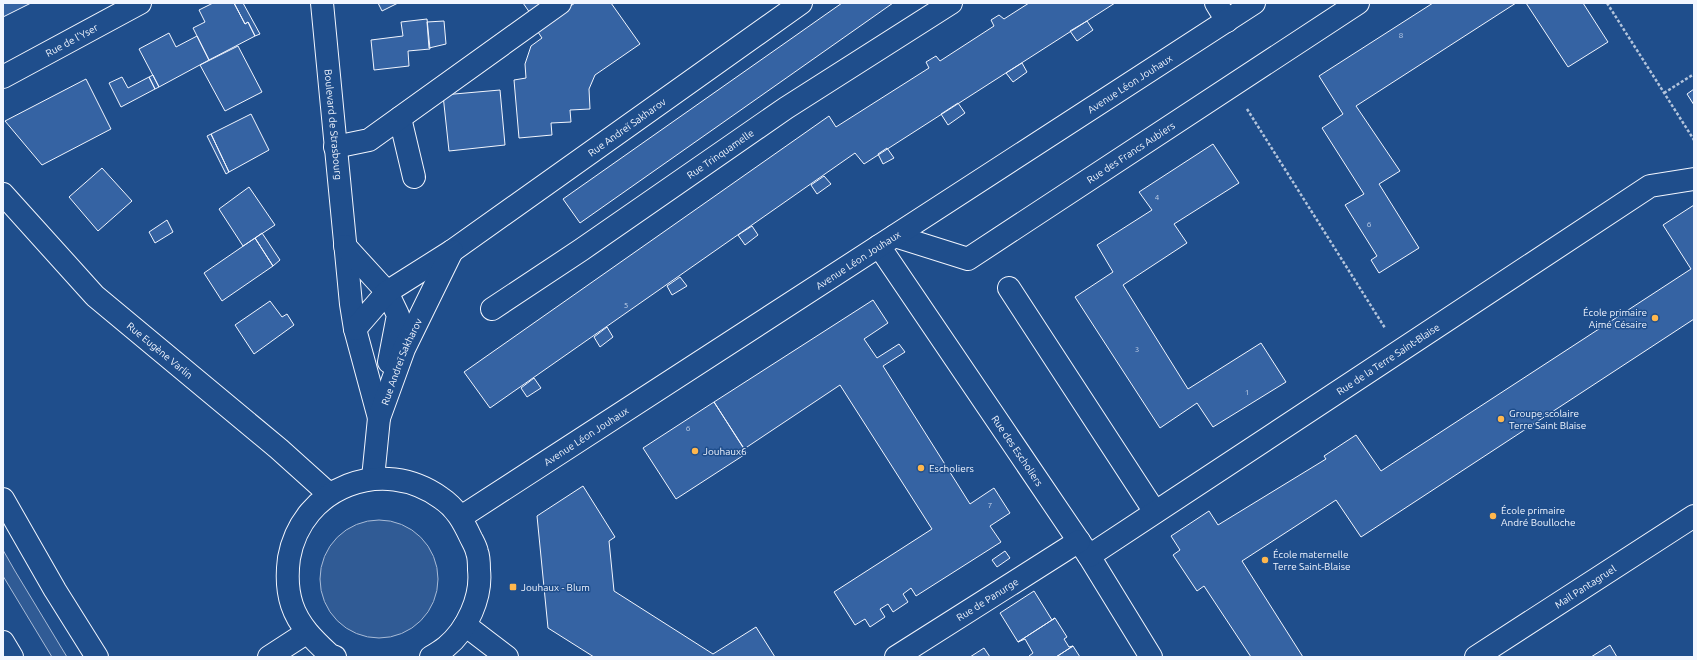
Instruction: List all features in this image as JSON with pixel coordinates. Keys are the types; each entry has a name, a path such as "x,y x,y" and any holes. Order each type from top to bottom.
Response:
{"main road":[{"name":"Rue de l'Yser","path":"3,77 140,3"},
{"name":"Boulevard de Strasbourg","path":"322,3 351,304 355,329 379,418"},
{"path":"336,147 369,140 560,3"},
{"name":"Rue Andreï Sakharov","path":"355,329 387,292 452,251 801,3"},
{"name":"Rue Trinquamelle","path":"492,309 581,250 786,108 951,3"},
{"name":"Avenue Léon Jouhaux","path":"461,517 887,241 1221,12 1254,3"},
{"name":"Rue des Francs Aubiers","path":"887,241 968,259 1358,3"},
{"path":"400,118 414,177"},
{"name":"Rue de la Terre Saint-Blaise","path":"1084,548 1155,512 1650,186 1694,179"},
{"name":"Rue Eugène Varlin","path":"3,194 95,296 279,448 329,494"},
{"name":"Rue des Escholiers","path":"887,241 1084,548 1151,657"},
{"path":"345,246 387,292 398,314 379,418"},
{"name":"Rue Andreï Sakharov","path":"373,478 379,418 404,349 452,251"},
{"path":"1008,288 1155,512"},
{"path":"335,657 330,655 306,633 292,605 286,574 292,543 306,515 329,494 350,484 373,478 401,479 428,488 451,505 461,517 477,551 480,577 476,602 465,625 446,647 431,657"},
{"path":"3,499 55,590 97,657"},
{"name":"Mail Pantagruel","path":"1476,657 1694,516"},
{"name":"Rue de Panurge","path":"896,657 1084,548"},
{"path":"465,625 507,657"},
{"path":"269,657 306,633"},
{"path":"3,642 12,657"}],"path":[{"path":"1607,3 1694,140"},
{"path":"1664,93 1694,74"},
{"path":"1232,85 1400,351"}],"shaded area":[{"path":"379,520 390,521 402,525 421,537 433,556 437,568 437,590 433,602 421,621 402,633 390,637 379,638 368,637 356,633 337,621 325,602 321,590 320,579 321,568 325,556 337,537 356,525 368,521"},
{"path":"3,550 67,657 52,657 3,576"}],"building":[{"path":"3,3 31,3 3,17"},
{"path":"213,3 234,3 245,24 248,22 255,36 209,60 193,28 205,22 199,10"},
{"path":"234,3 243,3 260,34 255,36 248,22 245,24"},
{"path":"378,3 398,3 382,11"},
{"path":"523,3 544,3 530,13"},
{"path":"575,3 611,3 640,44 595,75 589,89 590,109 570,110 571,122 551,123 552,135 519,138 514,80 526,78 525,64 531,46 542,38 536,29"},
{"path":"842,3 893,3 580,223 563,199"},
{"path":"1029,3 1115,3 864,164 855,153 490,408 464,372 829,116 836,127 929,68 926,62 936,56 940,61 994,26 991,20 999,15 1004,19"},
{"path":"1433,3 1516,3 1356,106 1400,171 1379,184 1419,248 1379,273 1371,260 1377,256 1345,205 1364,194 1322,128 1343,114 1319,76"},
{"path":"1526,3 1583,3 1608,42 1568,67"},
{"path":"427,19 430,49 408,51 409,66 374,70 371,40 403,36 401,22"},
{"path":"444,21 446,44 429,48 427,22"},
{"path":"1087,21 1093,30 1077,41 1070,31"},
{"path":"169,33 176,47 197,36 209,60 159,87 139,49"},
{"path":"238,46 262,92 225,111 200,65"},
{"path":"1022,63 1027,72 1013,82 1006,73"},
{"path":"153,75 159,87 155,89 149,77"},
{"path":"122,77 128,88 149,77 155,89 121,107 109,83"},
{"path":"86,79 111,129 42,165 5,121"},
{"path":"1694,89 1694,105 1687,94"},
{"path":"500,90 505,145 449,151 443,95"},
{"path":"958,103 965,113 948,125 941,114"},
{"path":"251,114 269,150 229,172 211,134"},
{"path":"211,134 229,172 226,174 207,136"},
{"path":"1213,144 1239,183 1174,224 1187,243 1123,285 1188,389 1261,343 1286,382 1213,427 1197,403 1160,428 1075,297 1113,272 1097,245 1152,210 1139,192"},
{"path":"887,148 894,158 883,164 878,154"},
{"path":"102,168 132,201 98,231 69,197"},
{"path":"824,176 831,184 817,194 811,185"},
{"path":"249,187 275,225 243,246 219,209"},
{"name":"Groupe scolaire Terre Saint Blaise","path":"1694,205 1694,319 1361,537 1336,500 1242,561 1303,657 1251,657 1204,586 1197,591 1173,555 1180,550 1171,536 1209,511 1218,525 1326,459 1324,456 1356,435 1381,471 1691,269 1663,225"},
{"path":"167,220 173,232 155,243 149,232"},
{"path":"752,226 758,235 745,245 738,235"},
{"path":"262,233 280,260 273,266 255,238"},
{"path":"255,238 273,266 222,301 204,273"},
{"path":"680,277 687,286 672,295 667,286"},
{"name":"Escholiers","path":"873,300 888,323 864,339 877,358 899,344 905,352 883,366 970,504 994,488 1010,513 990,526 1001,542 916,596 911,588 903,594 908,602 893,612 888,604 880,609 885,617 870,627 865,619 855,625 834,592 932,529 840,385 744,449 714,402"},
{"path":"270,301 282,317 287,314 294,325 254,354 235,325"},
{"path":"607,327 613,337 600,347 594,337"},
{"path":"534,378 541,388 527,397 521,388"},
{"name":"Jouhaux6","path":"714,402 747,453 676,499 643,448"},
{"path":"583,486 615,537 609,541 614,591 713,654 756,627 775,657 594,657 548,628 537,516"},
{"path":"1005,551 1010,558 997,567 992,560"},
{"path":"1034,591 1052,620 1018,642 1000,613"},
{"path":"1055,618 1067,637 1064,639 1069,647 1073,646 1056,657 1030,657 1029,656 1033,653 1025,639 1018,642"},
{"path":"1610,645 1617,657 1591,657"},
{"path":"1073,646 1080,657 1056,657"},
{"path":"984,648 990,657 970,657"}],"place":[{"name":"École primaire Aimé Césaire","path":"1655,318"},
{"name":"Groupe scolaire Terre Saint Blaise","path":"1501,419"},
{"name":"Jouhaux6","path":"695,451"},
{"name":"Escholiers","path":"921,468"},
{"name":"École primaire André Boulloche","path":"1493,516"},
{"name":"École maternelle Terre Saint-Blaise","path":"1265,560"},
{"name":"Jouhaux - Blum","path":"513,587"}]}
